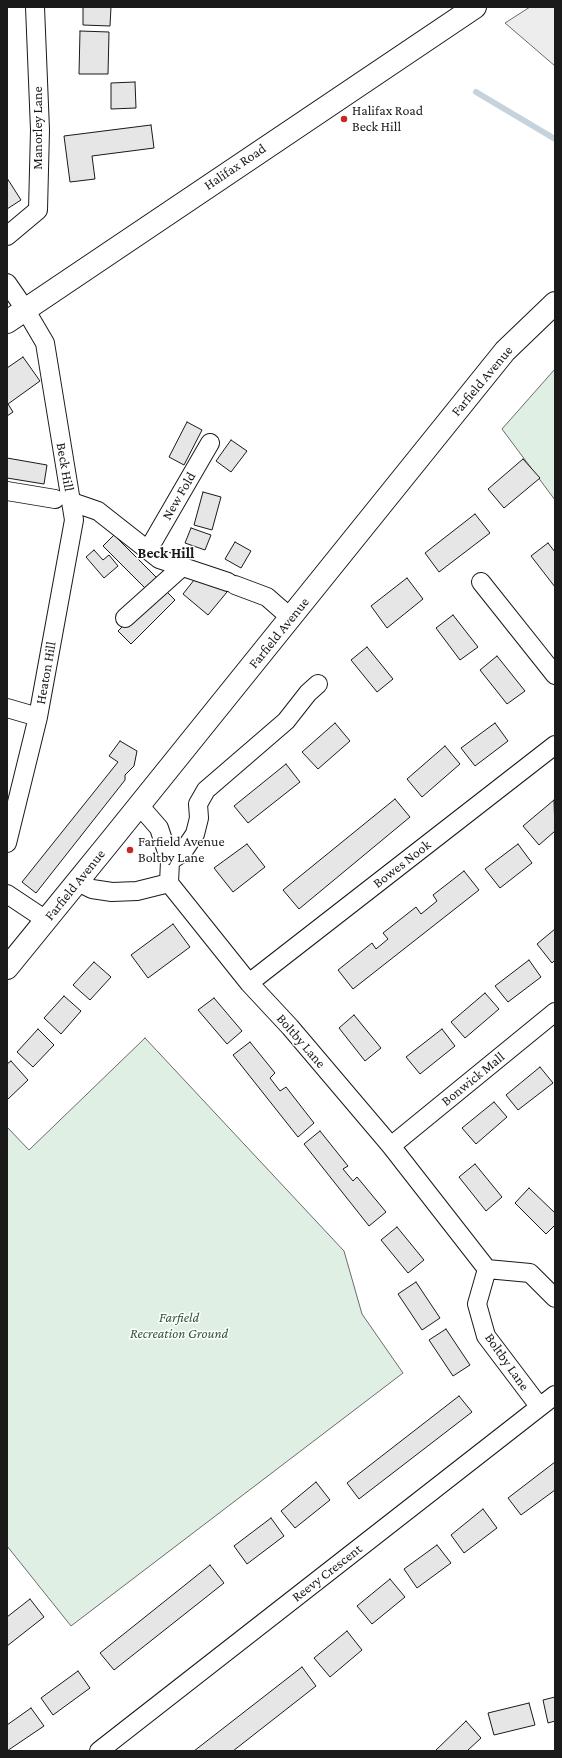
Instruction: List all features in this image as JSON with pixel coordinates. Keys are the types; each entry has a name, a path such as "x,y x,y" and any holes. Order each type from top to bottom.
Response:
{"main road":[{"name":"Halifax Road","path":"7,322 470,11"},
{"name":"Farfield Avenue","path":"7,968 78,882 505,351 555,303"}],"street":[{"name":"Manorley Lane","path":"7,236 38,210 40,130 35,7"},
{"name":"Beck Hill","path":"7,283 25,309 45,344 63,500 98,512 159,558 267,597 291,618"},
{"name":"New Fold","path":"148,550 210,443"},
{"path":"7,491 63,500"},
{"name":"Heaton Hill","path":"7,842 38,717 74,520 63,500"},
{"path":"126,618 183,566"},
{"path":"481,582 555,675"},
{"path":"170,861 182,853 195,834 199,818 198,804 206,790 286,721 308,693 318,684"},
{"path":"7,708 38,717"},
{"name":"Bowes Nook","path":"249,983 555,745"},
{"path":"78,882 92,889 112,892 137,891 168,883 170,861 159,828 140,805"},
{"name":"Boltby Lane","path":"168,883 249,983 290,1027 391,1146 487,1269 477,1304 486,1336 539,1406"},
{"path":"7,894 46,920"},
{"name":"Bonwick Mall","path":"391,1146 555,1012"},
{"path":"487,1269 530,1272 555,1298"},
{"name":"Reevy Crescent","path":"99,1751 555,1394"}],"green space":[{"path":"555,369 555,500 502,429"},
{"name":"Farfield Recreation Ground","path":"145,1038 344,1251 362,1314 403,1373 71,1626 7,1546 7,1127 29,1150"}],"shaded area":[{"path":"530,7 555,7 555,66 505,23"}],"building":[{"path":"83,7 111,7 110,26 83,25"},
{"path":"80,31 109,32 108,74 79,74"},
{"path":"135,82 136,108 111,109 111,83"},
{"path":"151,125 154,148 92,156 95,179 70,182 64,136"},
{"path":"7,178 21,200 7,209"},
{"path":"23,357 40,381 8,404 13,412 7,416 7,368"},
{"path":"187,422 202,430 184,465 169,457"},
{"path":"231,440 247,451 231,472 216,461"},
{"path":"7,458 47,465 44,484 7,478"},
{"path":"523,459 540,478 504,508 488,489"},
{"path":"203,492 221,497 212,530 194,525"},
{"path":"475,514 490,533 439,572 425,553"},
{"path":"191,528 211,535 205,550 185,543"},
{"path":"114,535 157,578 146,589 103,546"},
{"path":"235,542 251,551 241,568 225,559"},
{"path":"548,543 555,552 555,587 531,556"},
{"path":"94,550 103,560 109,555 118,566 104,578 86,557"},
{"path":"198,575 212,579 227,592 208,615 183,594"},
{"path":"407,578 423,599 387,628 371,606"},
{"path":"162,587 175,600 131,644 118,631"},
{"path":"453,615 478,647 460,660 436,628"},
{"path":"367,647 393,679 377,692 351,660"},
{"path":"497,656 525,691 507,704 480,670"},
{"path":"335,723 350,741 318,769 302,752"},
{"path":"495,723 508,741 475,766 461,748"},
{"path":"120,741 137,751 134,766 125,775 125,780 36,893 22,882 118,762 109,756"},
{"path":"445,746 460,764 422,797 407,779"},
{"path":"286,764 300,782 248,823 234,806"},
{"path":"395,799 410,817 299,909 283,890"},
{"path":"554,800 555,831 539,845 523,826"},
{"path":"247,844 265,867 233,892 214,868"},
{"path":"518,844 532,863 500,888 485,869"},
{"path":"464,871 479,890 353,989 338,970 372,943 376,949 388,939 383,933 416,907 421,914 437,901 433,895"},
{"path":"173,924 190,947 148,978 131,955"},
{"path":"555,929 555,960 552,963 537,944"},
{"path":"529,960 541,977 508,1002 495,986"},
{"path":"94,962 111,977 90,1000 73,985"},
{"path":"485,993 499,1009 465,1038 451,1022"},
{"path":"64,996 81,1011 61,1034 44,1018"},
{"path":"214,998 242,1031 227,1044 198,1010"},
{"path":"354,1015 381,1048 365,1061 339,1028"},
{"path":"38,1029 54,1045 33,1067 17,1052"},
{"path":"442,1029 455,1046 420,1074 406,1057"},
{"path":"250,1042 275,1073 270,1078 280,1091 286,1087 314,1123 298,1137 233,1055"},
{"path":"11,1061 28,1080 7,1100 7,1064"},
{"path":"540,1067 553,1083 518,1110 506,1095"},
{"path":"494,1102 507,1117 476,1144 462,1128"},
{"path":"320,1131 348,1166 343,1169 353,1181 357,1177 386,1212 369,1226 304,1144"},
{"path":"475,1164 502,1197 486,1211 459,1177"},
{"path":"529,1188 555,1213 555,1225 546,1234 515,1203"},
{"path":"397,1227 424,1260 408,1273 381,1240"},
{"path":"416,1282 440,1318 422,1330 398,1294"},
{"path":"446,1329 470,1365 453,1376 429,1340"},
{"path":"459,1396 472,1412 359,1499 347,1483"},
{"path":"555,1462 555,1490 521,1515 508,1498"},
{"path":"316,1482 330,1500 295,1528 281,1511"},
{"path":"483,1509 497,1528 464,1553 451,1535"},
{"path":"271,1518 284,1536 247,1564 234,1546"},
{"path":"437,1545 451,1563 417,1588 404,1569"},
{"path":"210,1565 224,1583 114,1670 100,1653"},
{"path":"390,1579 405,1597 372,1624 357,1606"},
{"path":"30,1599 44,1617 7,1646 7,1617"},
{"path":"347,1631 362,1650 330,1677 314,1658"},
{"path":"302,1667 316,1686 233,1751 194,1751"},
{"path":"78,1671 90,1688 53,1715 41,1698"},
{"path":"555,1697 555,1721 548,1723 543,1700"},
{"path":"529,1703 535,1725 494,1735 488,1713"},
{"path":"31,1708 44,1726 7,1751 7,1725"},
{"path":"466,1721 481,1738 467,1751 435,1751"}],"waterway":[{"path":"476,92 555,139"}],"place":[{"name":"Halifax Road Beck Hill","path":"344,119"},
{"name":"Farfield Avenue Boltby Lane","path":"130,850"}],"district":[{"name":"Beck Hill","path":"166,553"}]}
